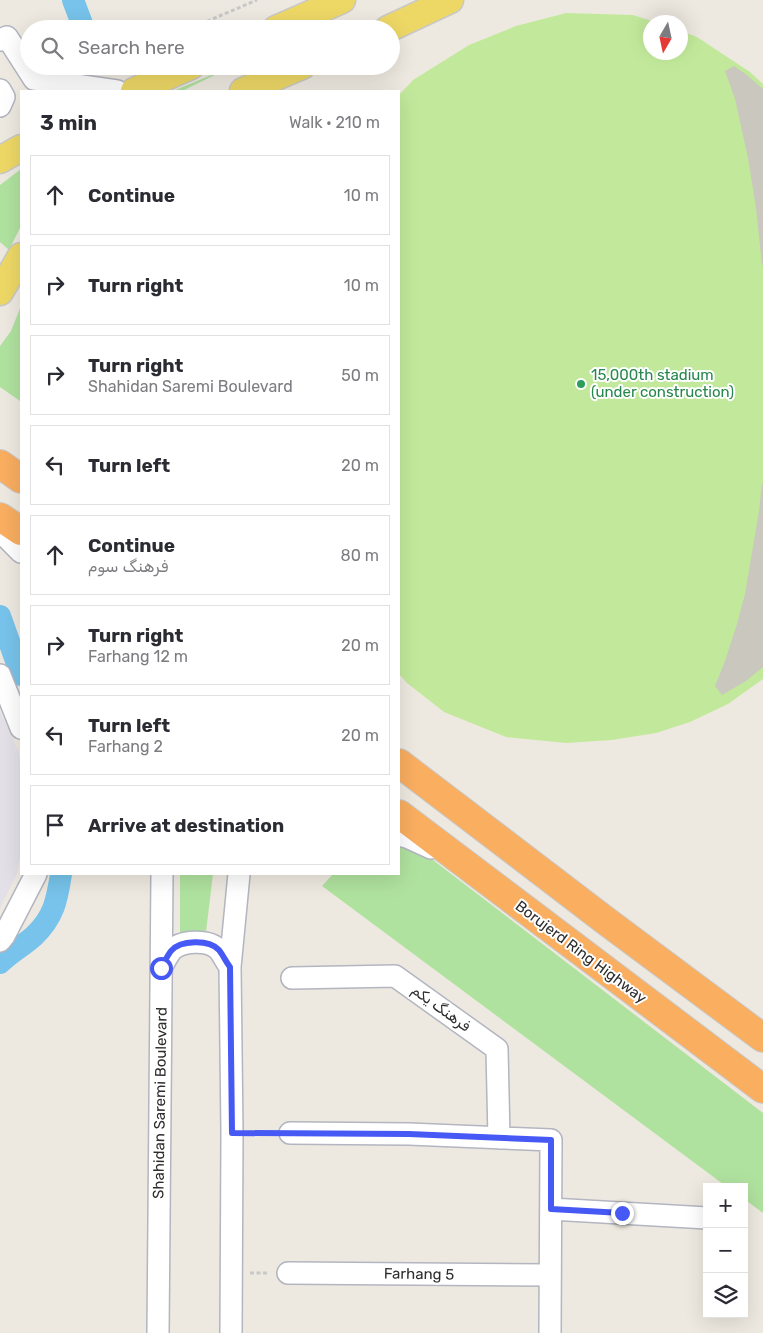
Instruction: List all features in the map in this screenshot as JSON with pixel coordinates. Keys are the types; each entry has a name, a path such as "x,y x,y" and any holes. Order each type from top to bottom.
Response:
{"highway":[{"path":"0,464 20,478"},
{"path":"0,517 20,530"},
{"path":"400,764 763,1038"},
{"name":"Borujerd Ring Highway","path":"400,815 763,1089"}],"main road":[{"path":"296,20 342,0"},
{"path":"400,23 450,0"},
{"path":"136,90 170,75"},
{"path":"245,90 281,75"},
{"path":"0,160 20,149"},
{"path":"0,293 20,258"}],"street":[{"path":"0,40 7,37 20,57"},
{"path":"31,75 34,79 110,90"},
{"path":"0,90 4,97 0,106"},
{"path":"0,531 20,551"},
{"path":"0,675 20,725"},
{"path":"400,835 464,864"},
{"path":"0,940 4,936 35,875"},
{"name":"Shahidan Saremi Boulevard","path":"158,1333 162,875"},
{"path":"231,1333 232,1133 230,967 239,875"},
{"path":"161,968 172,950 182,944 196,942 218,948 230,967"},
{"name":"فرهنگ یکم","path":"292,978 395,976 496,1049 499,1138"},
{"path":"290,1133 409,1134 551,1140 550,1333"},
{"path":"551,1209 703,1218"},
{"name":"Farhang 5","path":"288,1273 550,1275"}],"path":[{"path":"210,20 257,0"},
{"path":"232,1133 290,1133"},
{"path":"232,1274 288,1273"}],"shaded area":[{"path":"0,711 19,753 20,857 17,874 0,908"}],"green space":[{"name":"15,000th stadium (under construction)","path":"566,13 633,15 643,18 643,60 688,60 688,34 697,37 750,72 763,84 763,679 728,704 690,722 656,733 612,740 566,743 506,737 444,712 407,683 400,675 400,94 413,80 469,45 516,26"},
{"path":"211,75 215,75 184,90 175,90"},
{"path":"20,170 20,228 9,250 0,242 0,185"},
{"path":"20,308 20,401 0,387 0,346 11,331"},
{"path":"400,835 763,1113 763,1213 748,1202 748,1183 722,1183 322,886 332,875 400,875"},
{"path":"180,875 213,875 206,932 180,934"}],"building":[{"path":"734,66 763,89 763,265 748,158 735,99 725,71"},
{"path":"762,484 763,667 746,681 722,695 715,686 725,661 745,594"}],"waterway":[{"path":"73,0 81,20"},
{"path":"0,616 20,672"},
{"path":"0,963 34,936 46,922 54,908 61,875"}],"place":[{"name":"15,000th stadium (under construction)","path":"581,384"}],"route":[{"path":"161,968 172,950 182,944 196,942 218,948 230,967 232,1133 409,1134 551,1140 551,1209 622,1213"}]}
